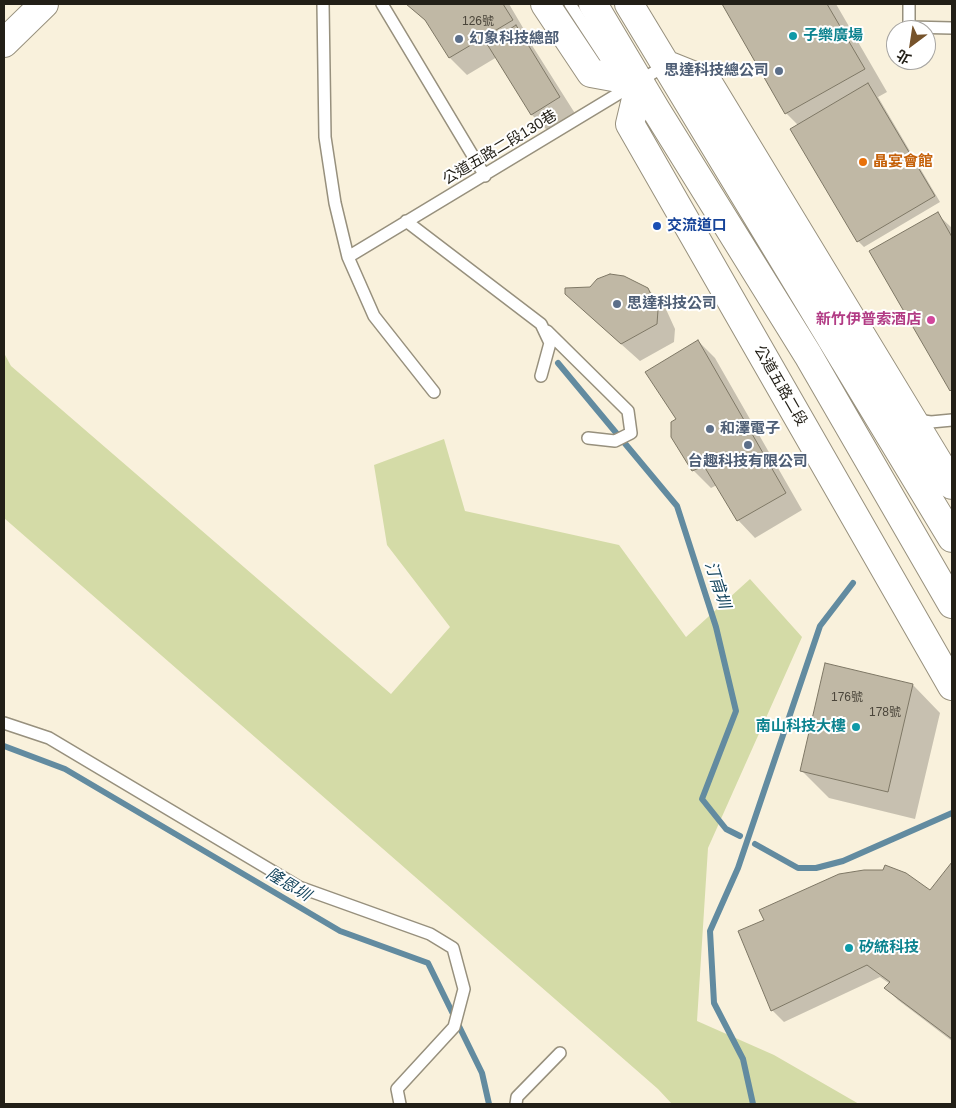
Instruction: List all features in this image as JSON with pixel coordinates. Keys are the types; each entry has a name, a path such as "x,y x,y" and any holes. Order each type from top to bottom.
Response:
{"main road":[{"path":"4,44 44,4"},
{"path":"545,4 591,73 640,82"},
{"path":"593,4 808,355 952,604"},
{"path":"630,4 952,538"},
{"path":"667,64 707,81 952,485"},
{"name":"公道五路二段","path":"640,82 630,124 952,686"}],"lane":[{"path":"323,4 325,137 335,203 348,257 374,316 434,392"},
{"path":"382,4 485,176"},
{"path":"570,4 608,62 640,82"},
{"path":"909,4 909,27 952,28"},
{"name":"公道五路二段130巷","path":"348,257 485,176 667,64"},
{"path":"406,221 541,324 628,411 631,433 615,441 588,438"},
{"path":"541,324 550,344 541,376"},
{"path":"913,420 931,422 952,420"},
{"path":"4,723 49,738 299,887 430,934 453,948 464,989 454,1027 397,1089 400,1104"},
{"path":"516,1104 517,1097 560,1053"}],"green space":[{"path":"4,353 11,366 391,694 450,627 387,545 374,465 444,439 465,511 619,545 686,637 750,579 802,637 708,848 697,1021 774,1055 859,1104 672,1104 658,1089 4,518"}],"building":[{"name":"幻象科技總部","path":"406,4 503,4 513,20 449,58 425,20"},
{"name":"子樂廣場","path":"722,4 827,4 865,69 785,114"},
{"path":"516,25 560,97 531,115 487,44"},
{"name":"晶宴會館","path":"868,83 935,196 857,242 790,129"},
{"name":"新竹伊普索酒店","path":"938,212 952,237 952,389 950,391 869,251"},
{"name":"思達科技公司","path":"610,274 624,276 648,288 658,310 657,324 621,344 565,294 565,288 590,287 597,279"},
{"name":"和澤電子","path":"698,340 786,493 737,521 704,466 692,471 671,437 671,422 676,419 645,372"},
{"name":"南山科技大樓","path":"825,663 913,684 888,792 800,771"},
{"name":"矽統科技","path":"952,862 952,1039 884,988 890,982 867,965 771,1011 738,931 764,920 759,910 839,874 864,870 883,870 885,865 906,873 930,890"}],"waterway":[{"name":"汀甫圳","path":"558,363 677,506 716,627 736,711 702,799 726,829 740,836"},
{"name":"汀甫圳","path":"753,1104 743,1059 714,1003 710,931 738,868 820,626 853,583"},
{"name":"隆恩圳","path":"4,746 65,769 340,931 428,963 482,1073 489,1104"},
{"name":"汀甫圳","path":"755,844 798,868 816,868 843,861 952,813"}],"place":[{"name":"子樂廣場","path":"793,36"},
{"name":"幻象科技總部","path":"459,39"},
{"name":"思達科技總公司","path":"779,71"},
{"name":"晶宴會館","path":"863,162"},
{"name":"交流道口","path":"657,226"},
{"name":"思達科技公司","path":"617,304"},
{"name":"新竹伊普索酒店","path":"931,320"},
{"name":"和澤電子","path":"710,429"},
{"name":"台趣科技有限公司","path":"748,445"},
{"name":"南山科技大樓","path":"856,727"},
{"name":"矽統科技","path":"849,948"}]}
